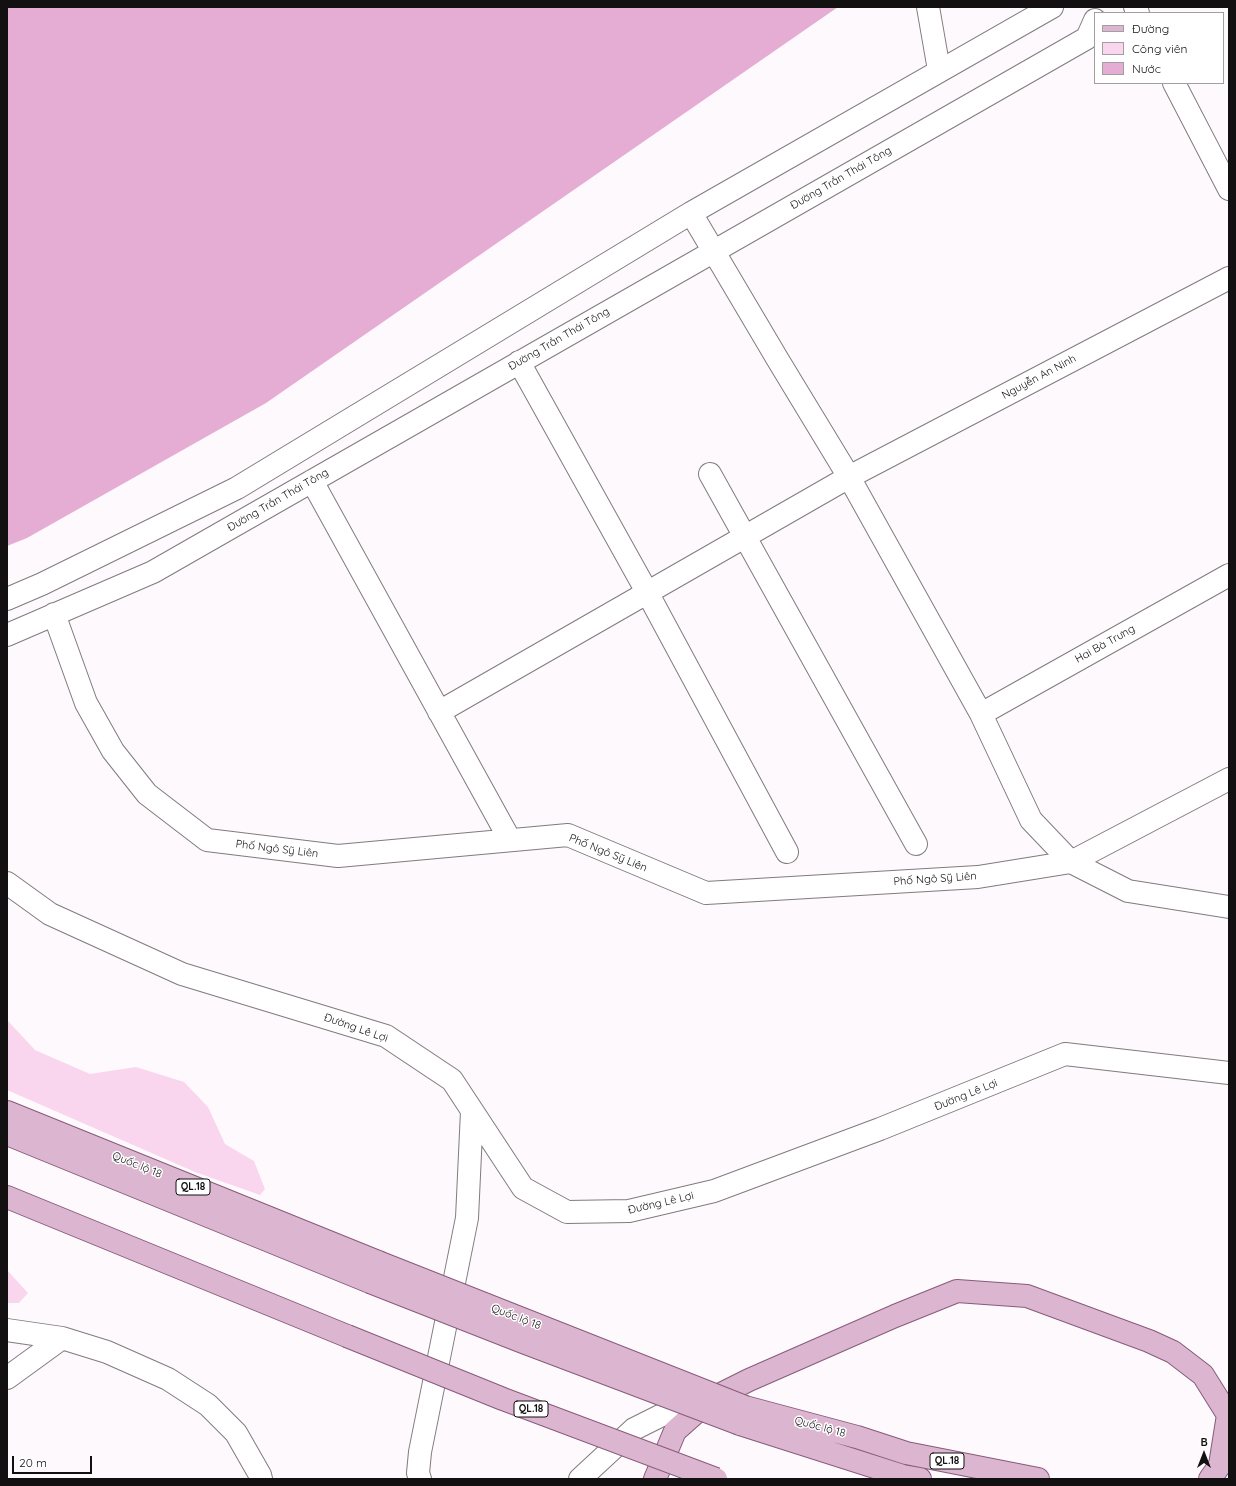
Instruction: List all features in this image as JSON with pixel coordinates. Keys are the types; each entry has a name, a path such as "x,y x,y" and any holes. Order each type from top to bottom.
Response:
{"main road":[{"name":"Quốc lộ 18","path":"7,1112 378,1262 742,1415 903,1476 920,1479"},
{"name":"Quốc lộ 18","path":"7,1134 522,1342 742,1415 858,1437 906,1454 1038,1479"},
{"name":"QL.18","path":"7,1197 503,1399 716,1479"},
{"name":"QL.18","path":"7,1212 342,1348 675,1479"},
{"path":"655,1479 675,1431 711,1399 749,1380 957,1290 1027,1296 1149,1341 1173,1352 1203,1375 1228,1415 1220,1466 1210,1479"}],"street":[{"path":"928,7 940,70"},
{"path":"7,599 42,584 237,488 692,213 1052,7"},
{"name":"Đường Trần Thái Tông","path":"7,634 153,572 1088,38 1094,23"},
{"path":"1175,84 1229,189"},
{"path":"692,213 778,360 849,477 981,714 1031,820 1071,862 1128,891 1229,907"},
{"name":"Nguyễn An Ninh","path":"439,712 849,477 1229,278"},
{"path":"519,362 647,592 787,852"},
{"path":"710,474 916,844"},
{"path":"312,481 510,840"},
{"name":"Hai Bà Trưng","path":"981,714 1229,575"},
{"name":"Phố Ngô Sỹ Liên","path":"54,614 86,703 113,751 147,794 207,840 338,856 568,835 706,893 978,877 1071,862 1219,793 1229,779"},
{"name":"Đường Lê Lợi","path":"7,883 50,914 182,974 386,1036 452,1080 523,1188 567,1212 629,1211 714,1191 880,1129 1065,1054 1229,1073"},
{"path":"420,1479 418,1473 420,1452 467,1218 472,1111"},
{"path":"7,1330 62,1338 107,1352 161,1376 208,1405 236,1433 261,1479"},
{"path":"7,1378 62,1338"},
{"path":"580,1479 634,1429 664,1414 700,1404 704,1405"}],"green space":[{"path":"7,1020 35,1050 90,1074 136,1067 184,1082 208,1107 225,1144 254,1161 265,1189 260,1195 195,1172 7,1090"},
{"path":"7,1270 28,1293 19,1303 7,1303"}],"water":[{"path":"7,7 838,7 266,403 27,538 7,546"}]}
